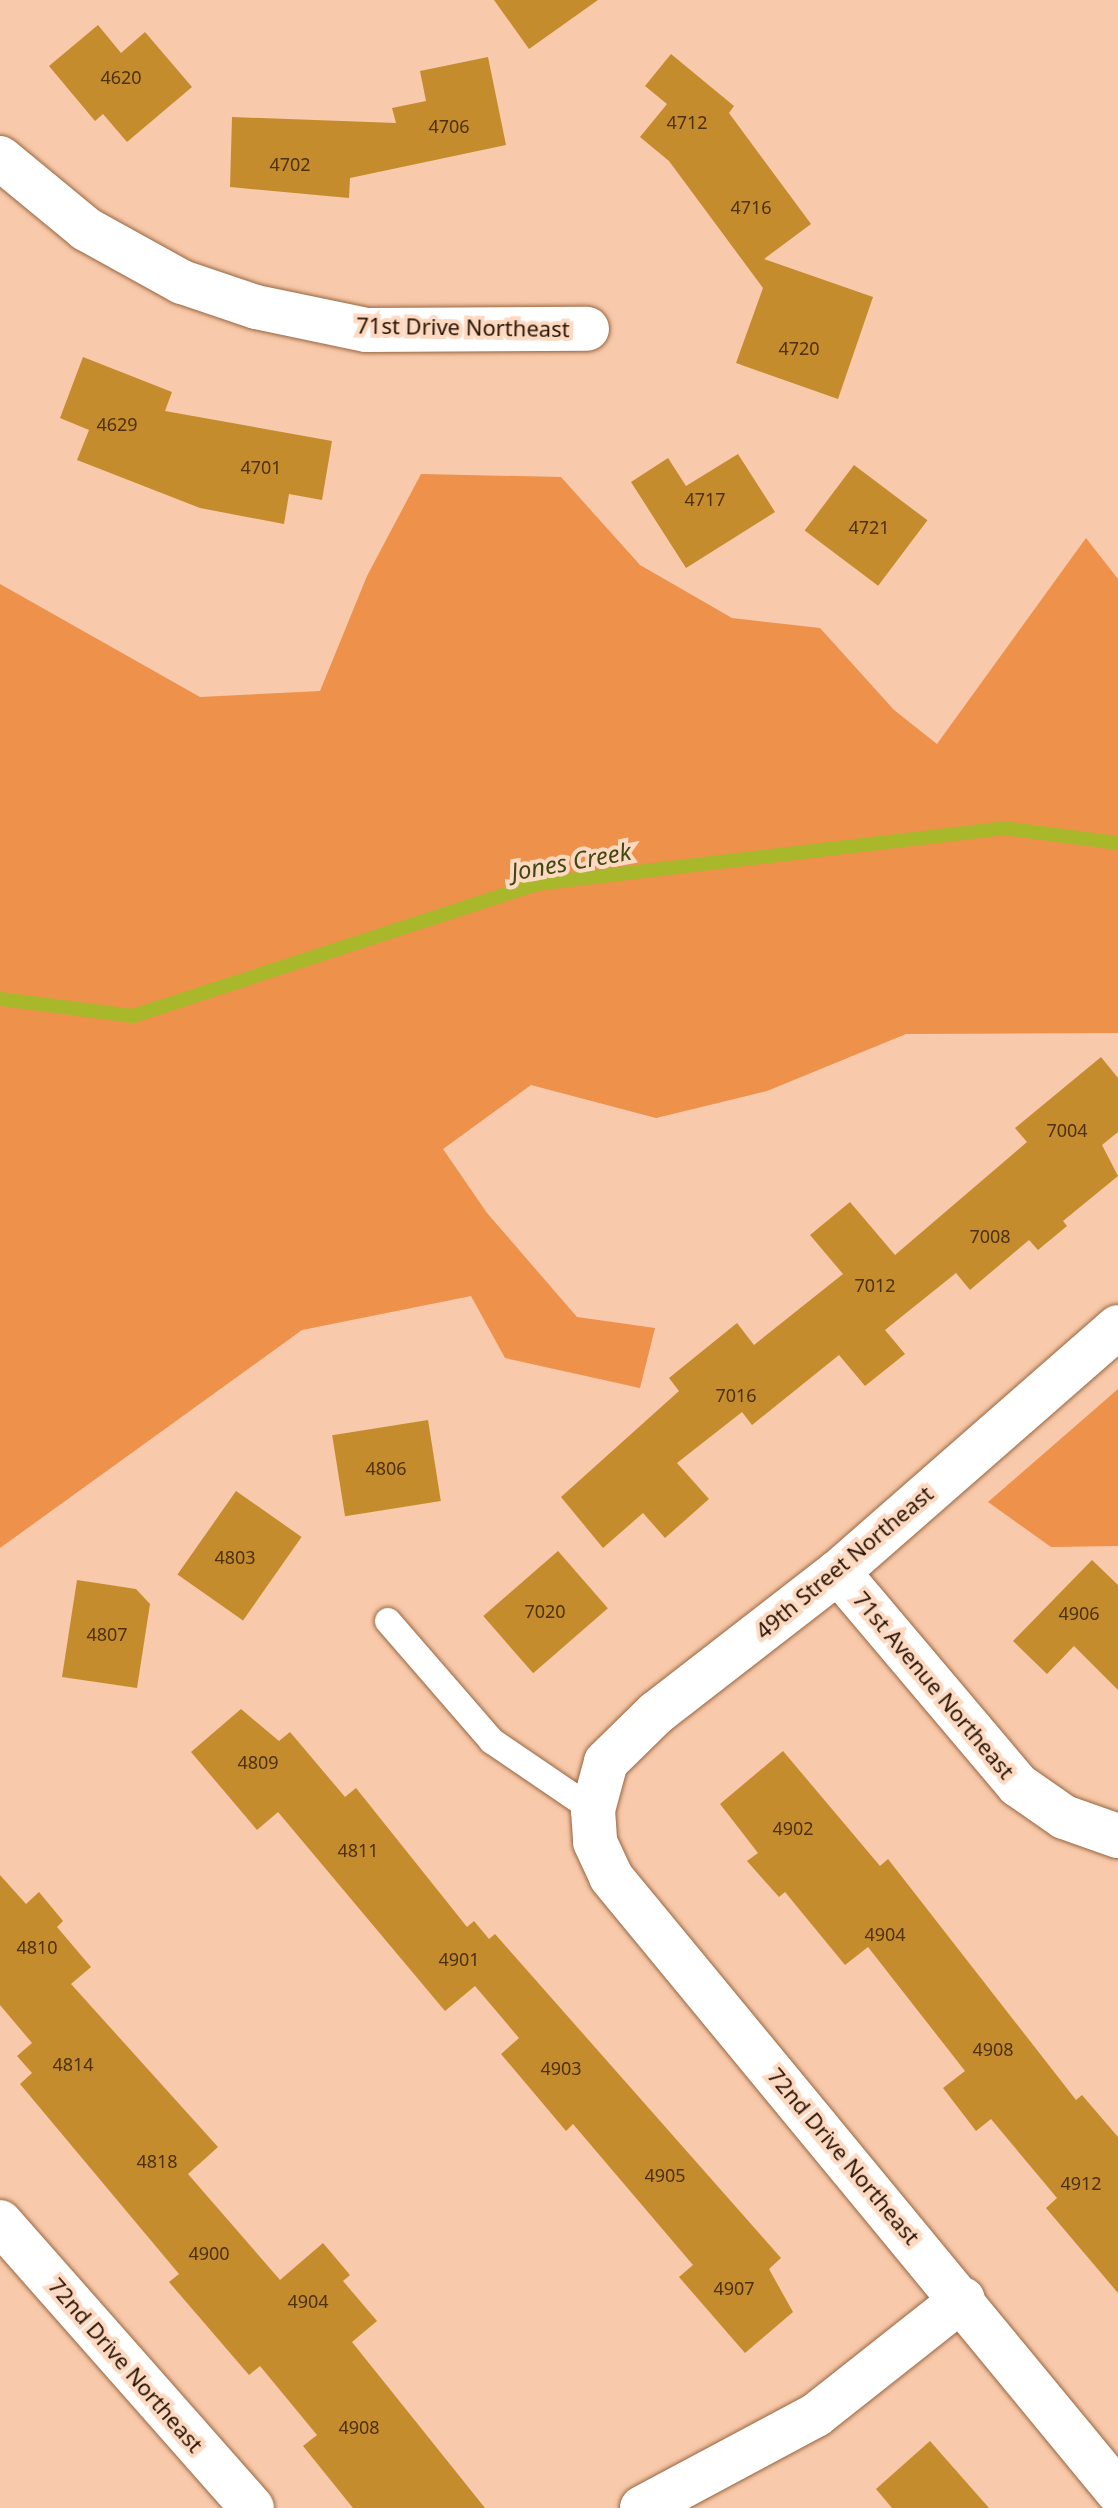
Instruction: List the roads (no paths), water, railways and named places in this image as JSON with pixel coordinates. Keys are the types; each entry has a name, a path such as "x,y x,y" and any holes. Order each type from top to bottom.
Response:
{"street":[{"name":"71st Drive Northeast","path":"0,158 86,229 182,282 256,307 366,330 587,329"},
{"name":"49th Street Northeast","path":"593,1810 606,1762 656,1713 838,1572 1118,1327"},
{"name":"71st Avenue Northeast","path":"838,1572 1018,1785 1064,1817 1118,1836"},
{"name":"72nd Drive Northeast","path":"593,1810 595,1842 611,1877 963,2299 1118,2492"},
{"name":"72nd Drive Northeast","path":"0,2222 252,2508"},
{"path":"642,2508 816,2415 963,2299"}],"lane":[{"path":"388,1621 503,1751 593,1810"}],"waterway":[{"name":"Jones Creek","path":"0,999 133,1016 536,884 1003,828 1118,843"}]}
